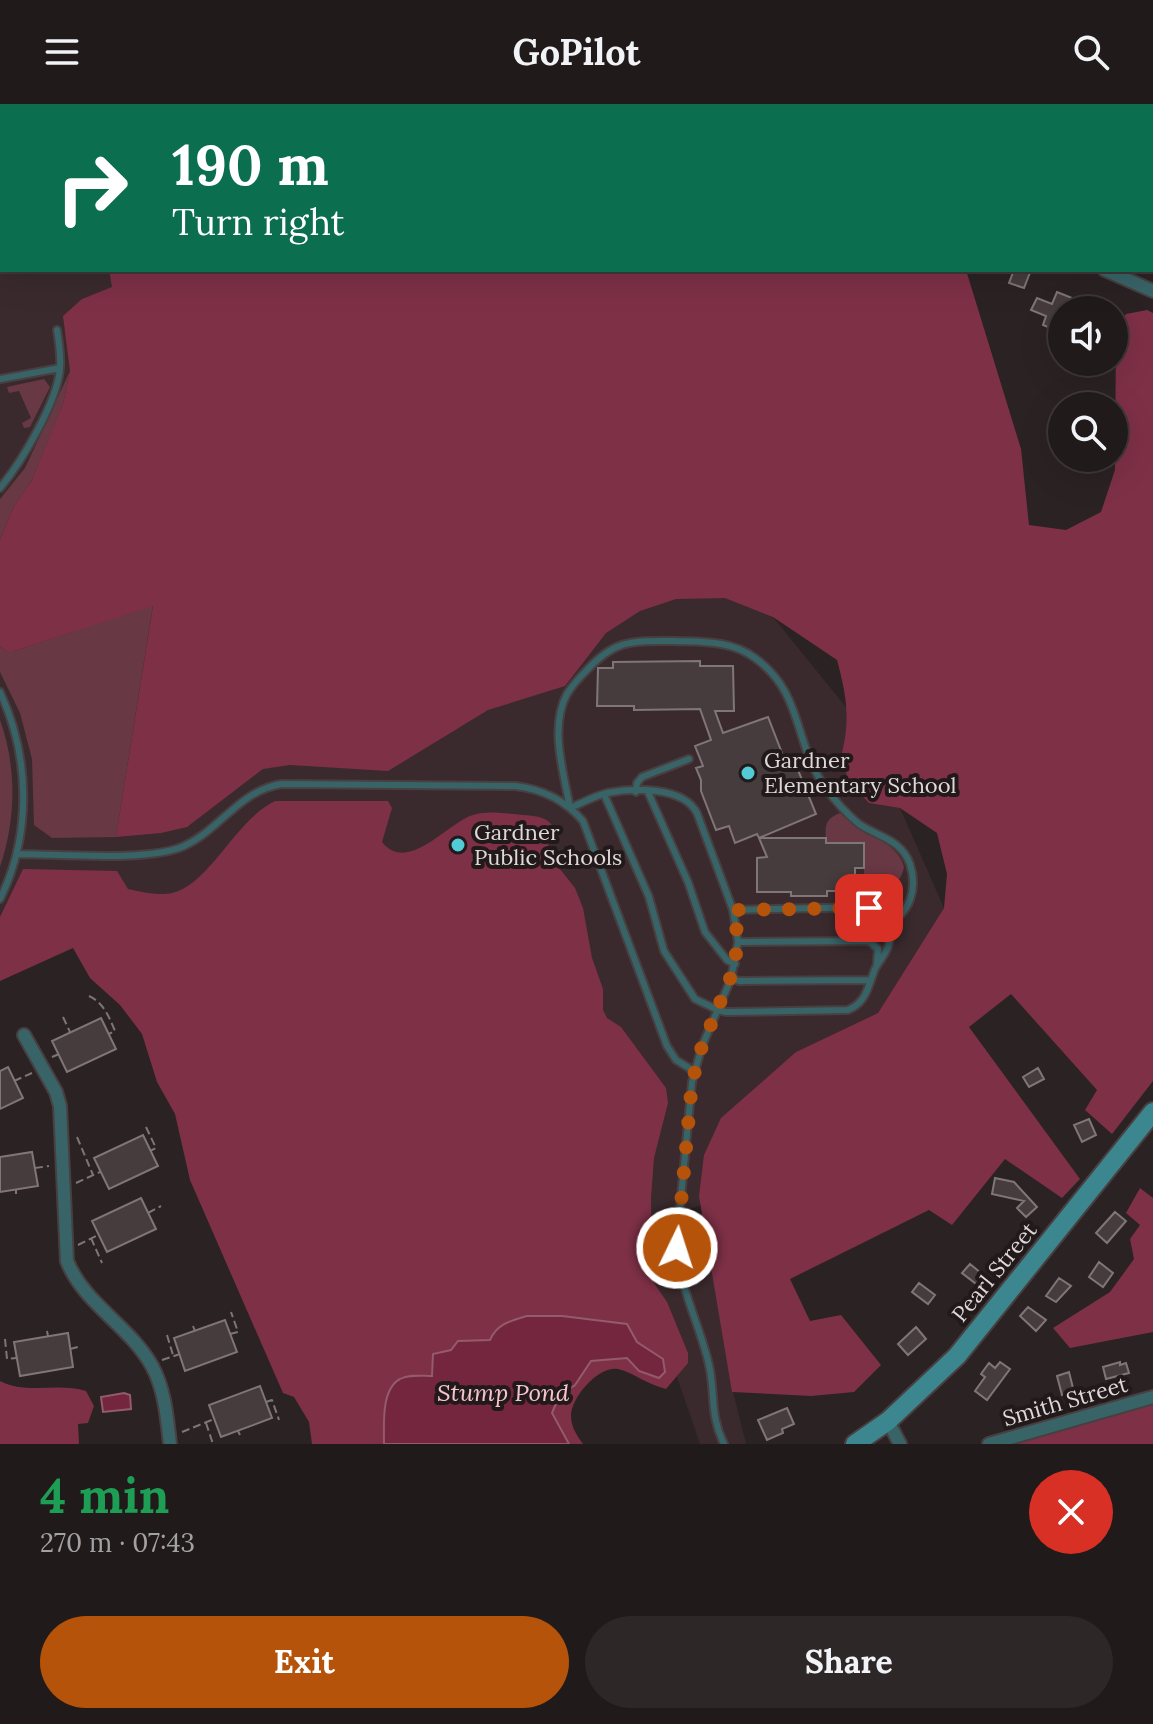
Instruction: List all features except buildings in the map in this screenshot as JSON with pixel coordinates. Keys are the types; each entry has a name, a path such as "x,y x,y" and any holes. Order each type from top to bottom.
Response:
{"main road":[{"name":"Pearl Street","path":"855,1444 888,1421 957,1356 1153,1112"}],"street":[{"path":"1110,272 1153,291"},
{"path":"22,1032 60,1106 65,1251 77,1283 151,1364 160,1384 169,1440"},
{"name":"Smith Street","path":"989,1444 1153,1397"},
{"path":"888,1421 900,1444"}],"lane":[{"path":"0,488 33,437 51,401 60,368 57,330"},
{"path":"0,379 60,368"},
{"path":"570,808 560,751 561,714 568,693 595,661 605,652 626,642 708,642 738,648 758,659 781,685 799,722 809,760 828,792 858,823 898,845 906,854 913,882 910,900 901,918 886,925"},
{"path":"0,692 13,725 21,770 23,814 17,854 0,899"},
{"path":"636,792 637,783 642,777 689,759"},
{"path":"17,854 169,852 198,839 249,795 282,784 527,787 550,795 570,808 587,829 670,1053 680,1064 694,1071"},
{"path":"570,808 604,794 648,792 679,795 694,807 733,910 738,942 735,964 694,1071 677,1255 708,1360 713,1417 724,1444"},
{"path":"648,792 688,882 705,932 727,960 735,964"},
{"path":"604,794 649,897 664,951 692,995 718,1010 848,1010 864,998 889,943 886,925 876,912 860,907 733,910"},
{"path":"738,942 869,941 878,949 876,968"},
{"path":"731,978 739,981 871,980"}],"path":[{"path":"89,996 99,1002 109,1017 115,1031 109,1034"},
{"path":"63,1017 70,1032"},
{"path":"14,1081 43,1068"},
{"path":"146,1127 156,1148 150,1151"},
{"path":"77,1137 93,1175"},
{"path":"35,1168 64,1165"},
{"path":"64,1188 100,1172"},
{"path":"16,1189 16,1194"},
{"path":"148,1213 161,1206"},
{"path":"65,1251 98,1235"},
{"path":"91,1238 102,1263"},
{"path":"230,1334 238,1332 231,1312"},
{"path":"193,1326 195,1331"},
{"path":"47,1331 48,1336"},
{"path":"167,1335 174,1356"},
{"path":"5,1339 7,1359 17,1358"},
{"path":"70,1349 78,1347"},
{"path":"151,1364 180,1354"},
{"path":"266,1402 272,1400 279,1420"},
{"path":"169,1440 214,1419"},
{"path":"206,1423 213,1444"}],"shaded area":[{"name":"Gardner Public Schools","path":"0,272 224,272 232,275 742,579 846,707 900,808 944,908 878,1013 796,1052 739,1192 690,1209 706,1267 752,1249 781,1357 733,1392 746,1444 700,1444 650,1298 88,929 0,968"},
{"path":"109,272 967,272 1021,449 1029,525 1066,530 1101,512 1114,472 1128,472 1128,392 1116,392 1116,376 1128,376 1128,314 1147,310 1153,313 1153,1081 1112,1134 1085,1110 1097,1090 1011,994 969,1027 1080,1179 1062,1198 1005,1159 952,1225 929,1210 790,1279 810,1321 841,1315 881,1365 854,1392 811,1396 732,1392 699,1196 704,1155 721,1118 796,1052 878,1013 944,908 947,874 937,833 900,808 869,803 851,784 840,760 846,734 846,710 837,660 773,617 725,598 676,599 640,611 606,633 565,686 488,710 388,771 290,765 263,769 187,827 116,837 153,606 14,651 0,647 0,539 14,506 32,480 63,404 70,371 63,316 82,299 112,287"},
{"path":"70,371 63,404 50,437 32,480 14,506 0,539 0,499 25,468"},
{"path":"44,379 50,387 30,427 24,428 22,423 31,418 19,391 9,393 7,387"},
{"path":"153,605 116,837 52,838 34,825 32,759 20,713 0,672 0,647 14,651"},
{"path":"0,720 12,775 12,812 0,867"},
{"path":"275,801 388,801 392,808 382,842 392,851 404,853 428,844 473,815 498,813 535,816 552,825 547,842 556,864 575,888 583,908 592,958 603,989 603,1010 607,1018 621,1027 666,1088 668,1103 654,1158 651,1198 652,1280 667,1302 688,1353 688,1363 666,1389 618,1369 610,1369 595,1377 572,1408 573,1427 583,1444 569,1444 552,1413 559,1396 575,1385 591,1361 627,1358 639,1371 663,1360 637,1342 593,1321 562,1316 490,1340 458,1341 451,1350 433,1354 432,1376 400,1378 390,1388 384,1444 312,1444 309,1422 294,1397 283,1393 190,1180 175,1114 157,1082 142,1034 120,1005 90,978 73,948 0,981 0,917 23,869 117,871 128,889 156,894 172,893 199,877 248,822"},
{"path":"840,813 901,858 904,867 895,884 864,889 864,843 826,843 827,824"},
{"path":"1140,1188 1153,1198 1153,1332 1070,1348 1053,1328 1110,1292 1134,1259 1130,1239 1140,1225 1126,1213"},
{"path":"0,1381 20,1387 86,1391 94,1406 88,1423 78,1424 79,1444 0,1444"},
{"path":"1153,1400 1153,1444 1003,1444"}],"water":[{"name":"Stump Pond","path":"527,1316 562,1316 627,1324 637,1342 663,1359 665,1372 659,1378 639,1371 627,1358 591,1361 575,1385 559,1396 552,1413 569,1444 384,1444 385,1408 394,1384 407,1376 432,1376 433,1354 451,1350 458,1341 490,1340 500,1327"},
{"path":"124,1393 130,1395 131,1409 103,1412 101,1397"}],"place":[{"name":"Gardner Elementary School","path":"748,773"},
{"name":"Gardner Public Schools","path":"458,845"}],"route":[{"path":"677,1248 692,1082 702,1046 734,969 738,938 733,910 869,908"}]}
